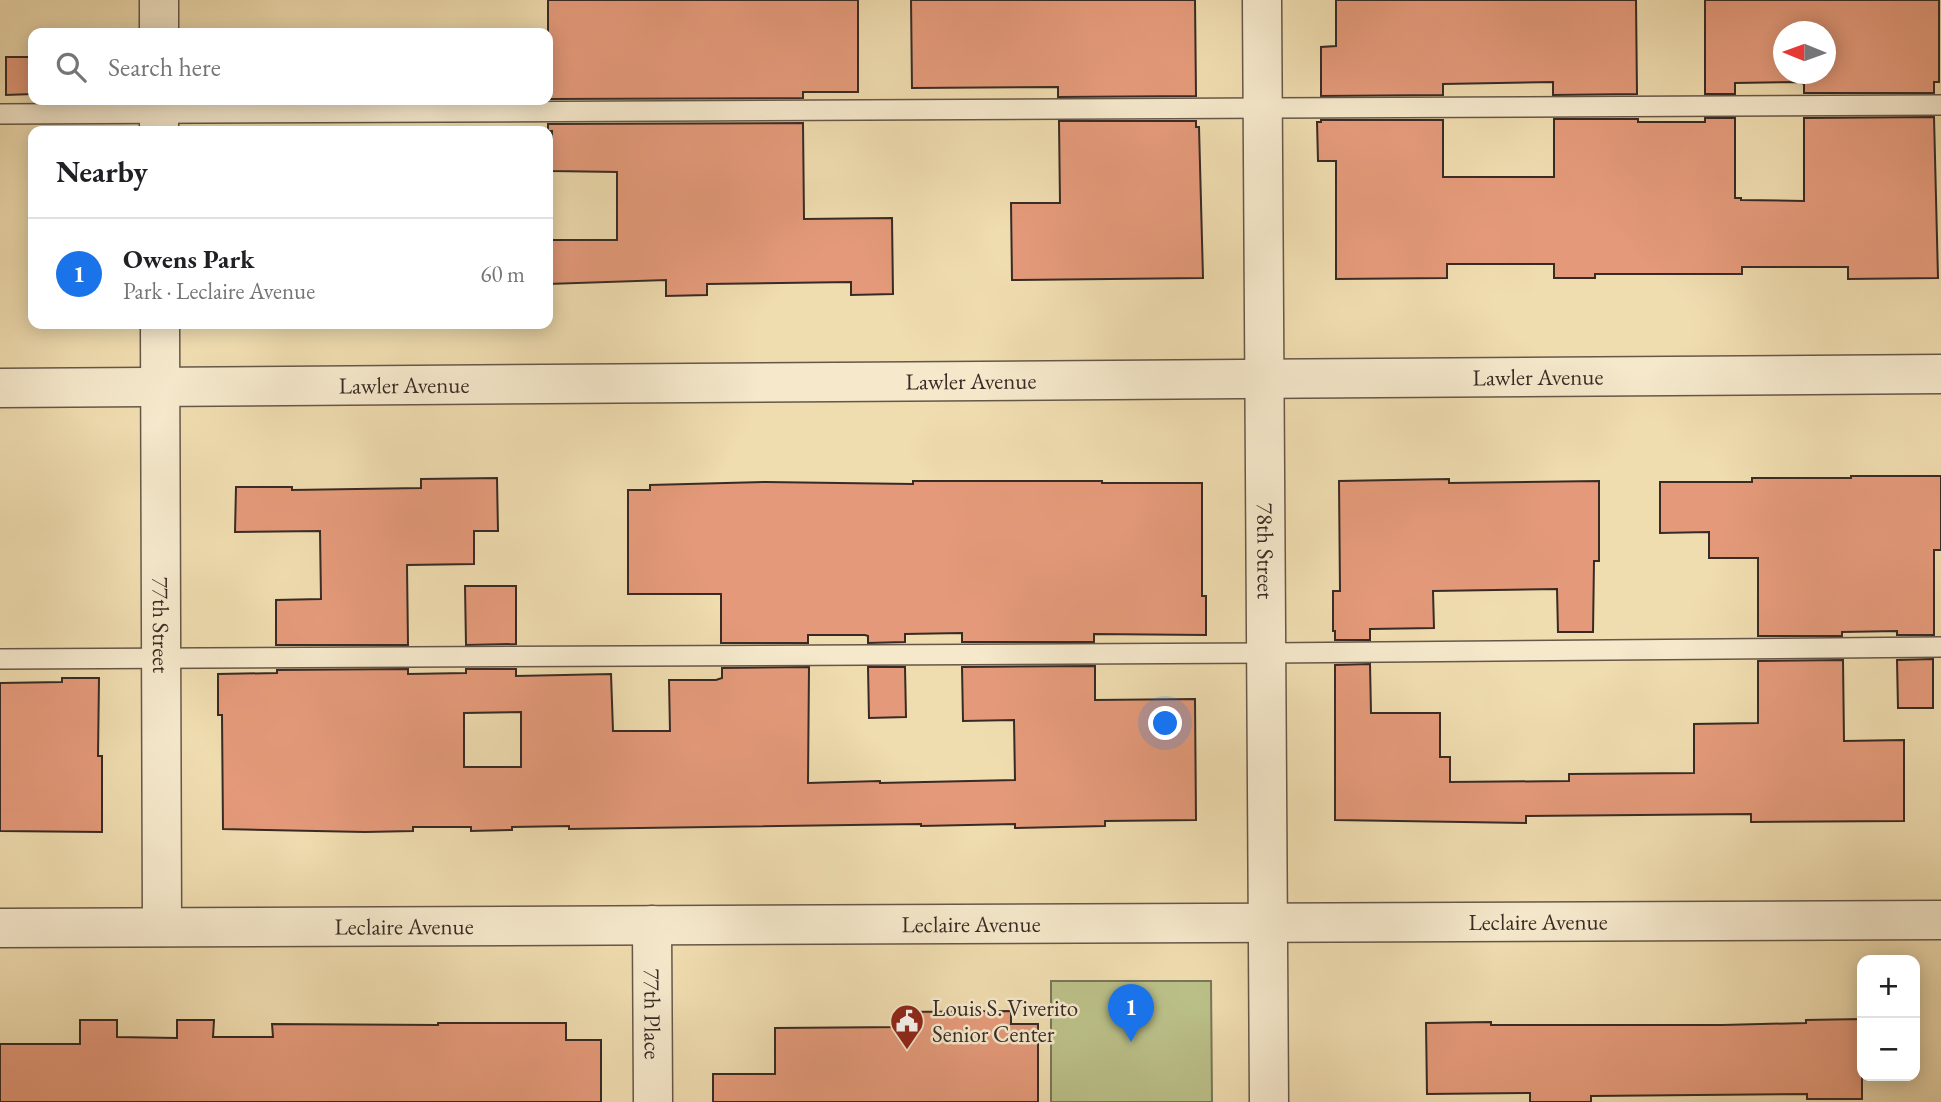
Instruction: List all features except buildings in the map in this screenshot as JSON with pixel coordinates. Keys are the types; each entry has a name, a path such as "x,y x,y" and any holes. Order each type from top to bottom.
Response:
{"street":[{"path":"159,0 159,28"},
{"name":"78th Street","path":"1262,0 1269,1102"},
{"name":"77th Street","path":"160,329 162,927"},
{"name":"Lawler Avenue","path":"0,388 1941,374"},
{"name":"Leclaire Avenue","path":"0,928 1941,920"},
{"name":"77th Place","path":"652,925 653,1102"}],"lane":[{"path":"0,114 1941,105"},
{"path":"0,659 1941,647"}],"green space":[{"path":"1051,981 1211,981 1212,1102 1051,1102"}],"place":[{"name":"Owens Park","path":"1131,1042"},
{"name":"Louis S. Viverito Senior Center","path":"907,1051"}]}
